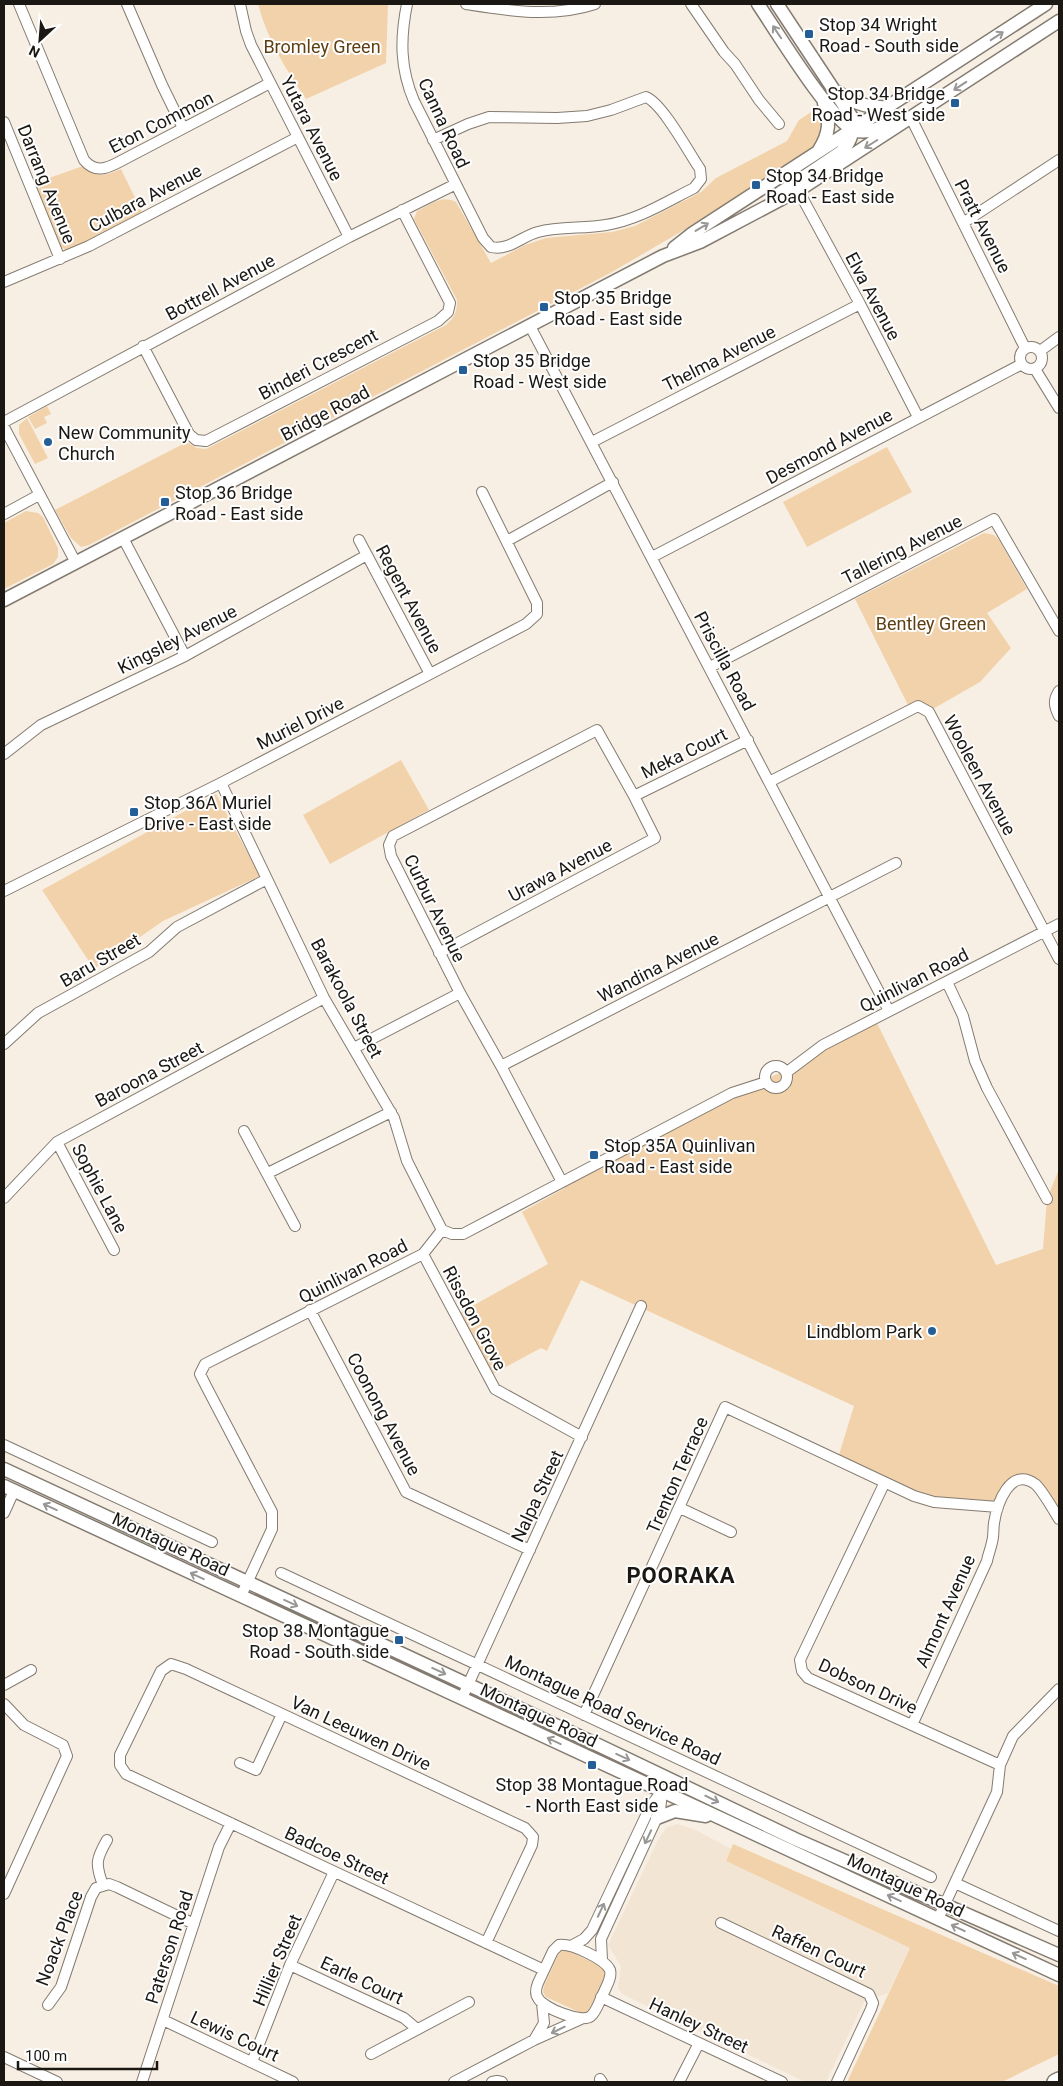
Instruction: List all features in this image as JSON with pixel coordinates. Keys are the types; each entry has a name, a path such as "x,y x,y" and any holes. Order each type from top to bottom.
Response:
{"highway":[{"path":"1055,2082 1059,2080"}],"main road":[{"path":"758,4 823,98 845,124 854,130 861,132 874,130 905,113 926,108"},
{"path":"748,217 794,182 840,152 846,146 854,130 853,119 776,4"},
{"name":"Bridge Road","path":"663,256 693,232 854,130 1046,4"},
{"name":"Bridge Road","path":"4,600 663,256 700,242 798,190 1059,21"},
{"path":"974,51 986,68"},
{"path":"797,61 809,52"},
{"path":"832,87 844,97 861,105 872,108 888,107"},
{"path":"816,154 826,137 829,123 823,98"},
{"name":"Montague Road","path":"4,1469 795,1839 1059,1955"},
{"path":"9,1488 21,1477"},
{"name":"Montague Road","path":"9,1488 1059,1975"},
{"path":"662,1791 668,1778"},
{"path":"656,1818 675,1811 723,1819"}],"street":[{"name":"Eton Common","path":"19,4 84,160 89,165 100,169 108,168 270,83"},
{"path":"127,4 183,128"},
{"name":"Yutara Avenue","path":"240,4 248,38 349,237"},
{"name":"Canna Road","path":"407,4 401,37 402,63 409,89 433,140 454,184 482,238 491,246 506,246 536,232 601,226 630,219 694,188 701,179 700,170 658,105 654,100 646,96 611,110 586,116 556,118 489,117 468,124 433,140"},
{"path":"466,4 533,13 562,12 595,4"},
{"path":"691,4 779,124"},
{"name":"Pratt Avenue","path":"911,118 1026,348"},
{"name":"Darrang Avenue","path":"4,122 60,259"},
{"name":"Culbara Avenue","path":"4,282 89,246 298,137"},
{"path":"963,223 1059,160"},
{"name":"Bottrell Avenue","path":"4,422 349,237 454,184"},
{"name":"Elva Avenue","path":"798,190 860,304 918,418"},
{"name":"Binderi Crescent","path":"143,346 189,434 196,440 206,441 438,321 446,315 450,303 402,210"},
{"name":"Thelma Avenue","path":"592,442 860,304"},
{"name":"Priscilla Road","path":"530,326 889,1011"},
{"path":"1040,351 1059,337"},
{"path":"1032,347 1040,351 1042,362 1035,368 1028,369 1022,364 1020,356 1026,348 1032,347"},
{"name":"Desmond Avenue","path":"652,557 1022,364"},
{"path":"1035,368 1059,408"},
{"path":"4,427 76,563"},
{"path":"507,541 613,482"},
{"name":"Muriel Drive","path":"5,887 221,783 526,624 537,614 537,603 482,492"},
{"path":"4,514 39,495"},
{"name":"Tallering Avenue","path":"710,667 994,519 1059,631"},
{"path":"124,538 185,656"},
{"name":"Regent Avenue","path":"359,540 430,674"},
{"name":"Kingsley Avenue","path":"4,754 41,725 185,656 367,555"},
{"path":"1059,691 1054,698 1055,708 1059,716"},
{"name":"Wooleen Avenue","path":"770,782 918,706 929,712 1045,931"},
{"name":"Curbur Avenue","path":"562,1182 439,953 391,856 389,845 393,836 598,730 634,796"},
{"name":"Meka Court","path":"634,796 748,740"},
{"name":"Barakoola Street","path":"221,783 324,998 391,1112 407,1161 442,1230"},
{"name":"Urawa Avenue","path":"439,953 655,838 634,796"},
{"name":"Wandina Avenue","path":"501,1066 896,863"},
{"name":"Baru Street","path":"4,1044 38,1013 149,952 177,927 267,879"},
{"name":"Quinlivan Road","path":"787,1072 823,1045 1059,924"},
{"path":"1045,931 1059,959"},
{"path":"946,982 963,1016 975,1061 983,1079 1047,1199"},
{"path":"354,1048 460,993"},
{"name":"Baroona Street","path":"4,1198 57,1142 324,998"},
{"path":"773,1066 782,1067 787,1072 787,1082 780,1088 773,1088 766,1082 765,1073 773,1066"},
{"path":"442,1230 452,1234 463,1234 732,1093 766,1082"},
{"path":"268,1173 391,1112"},
{"path":"244,1130 295,1226"},
{"name":"Sophie Lane","path":"57,1142 114,1250"},
{"name":"Quinlivan Road","path":"242,1596 272,1529 272,1512 200,1374 205,1364 423,1254 442,1230"},
{"name":"Rissdon Grove","path":"423,1254 495,1389 582,1437"},
{"name":"Nalpa Street","path":"462,1698 642,1306"},
{"name":"Coonong Avenue","path":"310,1310 406,1492 530,1550"},
{"name":"Trenton Terrace","path":"584,1715 725,1408 884,1484 914,1496 934,1502 998,1507"},
{"path":"4,1445 212,1542"},
{"name":"Almont Avenue","path":"912,1725 987,1561 998,1507 1006,1490 1013,1481 1021,1478 1037,1485 1059,1518"},
{"name":"Dobson Drive","path":"884,1484 800,1660 802,1671 808,1678 1000,1765"},
{"path":"4,1514 9,1488"},
{"path":"680,1508 732,1532"},
{"name":"Montague Road Service Road","path":"281,1573 931,1877"},
{"name":"Van Leeuwen Drive","path":"120,1765 120,1755 161,1671 171,1664 186,1669 525,1828 533,1837 532,1845 486,1943"},
{"path":"4,1685 31,1670"},
{"path":"938,1919 997,1792 1000,1765 1013,1736 1059,1689"},
{"path":"4,1704 24,1725 63,1745 67,1756 4,1894"},
{"path":"240,1763 256,1770 282,1714"},
{"name":"Badcoe Street","path":"120,1765 126,1774 544,1970"},
{"path":"602,1960 601,1939 660,1811 662,1791"},
{"path":"571,1946 584,1938 592,1930 650,1806 662,1791"},
{"name":"Paterson Road","path":"142,2082 219,1847 231,1823"},
{"name":"Noack Place","path":"103,1885 97,1862 107,1840"},
{"name":"Hillier Street","path":"252,2062 290,1965 334,1872"},
{"path":"955,1883 1059,1931"},
{"name":"Noack Place","path":"48,2005 61,1987 93,1892 103,1885 109,1884 117,1887 194,1924"},
{"name":"Raffen Court","path":"721,1923 869,1994 872,1998 871,2009 837,2082"},
{"path":"454,2082 534,2040 581,2019 590,2017 611,1973 608,1966 602,1960 571,1946 563,1945 556,1948 544,1970 536,1992 538,2000 570,2016 581,2019"},
{"name":"Earle Court","path":"290,1965 404,2018 417,2029"},
{"name":"Hanley Street","path":"601,1997 782,2082"},
{"path":"371,2054 469,2002"},
{"path":"534,2040 544,2022 542,2002"},
{"name":"Lewis Court","path":"163,2020 293,2082"},
{"path":"679,2082 698,2043"},
{"path":"4,2057 57,2082"}],"shaded area":[{"path":"677,1824 696,1830 731,1849 726,1861 910,1948 888,1993 864,2002 826,2082 805,2082 622,1994 618,1988 621,1966 608,1945 658,1840 667,1827"}],"green space":[{"name":"Bromley Green","path":"258,4 388,4 386,63 306,99 278,54 266,30"},
{"path":"820,106 824,118 824,129 817,144 812,149 706,217 612,272 89,545 81,547 71,538 55,510 187,442 197,448 206,449 446,325 455,314 457,300 414,219 417,211 431,203 446,199 456,202 491,263 525,245 546,238 612,232 635,226 701,192 716,178 787,141 799,120"},
{"path":"83,166 92,173 101,175 121,169 143,214 74,250 67,251 61,247 35,183"},
{"path":"47,406 51,414 44,417 47,423 35,429 28,417"},
{"path":"27,418 48,458 35,464 19,434 19,425"},
{"path":"887,447 912,492 807,547 783,502"},
{"path":"26,511 38,513 43,517 58,548 58,557 53,564 4,589 4,523"},
{"name":"Bentley Green","path":"984,533 994,535 999,540 1027,589 987,613 1011,648 980,682 931,710 917,704 908,705 855,599"},
{"path":"401,760 429,810 330,864 303,815"},
{"path":"216,794 260,876 163,921 94,969 42,890"},
{"path":"875,1019 996,1265 1043,1249 1047,1199 1059,1169 1059,1519 1030,1481 1006,1490 998,1507 914,1496 837,1461 854,1406 581,1280 547,1351 541,1348 491,1375 458,1314 548,1264 522,1212 565,1188 562,1182 785,1070"},
{"path":"733,1844 1059,1986 1059,2054 1002,2082 847,2082 910,1948 726,1861"},
{"path":"562,1951 569,1951 602,1967 605,1976 590,2010 586,2013 581,2013 546,1997 543,1992 558,1955"}],"place":[{"name":"Stop 34 Wright Road - South side","path":"809,34"},
{"name":"Stop 34 Bridge Road - West side","path":"955,103"},
{"name":"Stop 34 Bridge Road - East side","path":"756,185"},
{"name":"Stop 35 Bridge Road - East side","path":"544,307"},
{"name":"Stop 35 Bridge Road - West side","path":"463,370"},
{"name":"New Community Church","path":"48,442"},
{"name":"Stop 36 Bridge Road - East side","path":"165,502"},
{"name":"Stop 36A Muriel Drive - East side","path":"134,812"},
{"name":"Stop 35A Quinlivan Road - East side","path":"594,1155"},
{"name":"Lindblom Park","path":"932,1331"},
{"name":"Stop 38 Montague Road - South side","path":"399,1640"},
{"name":"Stop 38 Montague Road - North East side","path":"592,1765"}],"district":[{"name":"POORAKA","path":"681,1575"}]}
